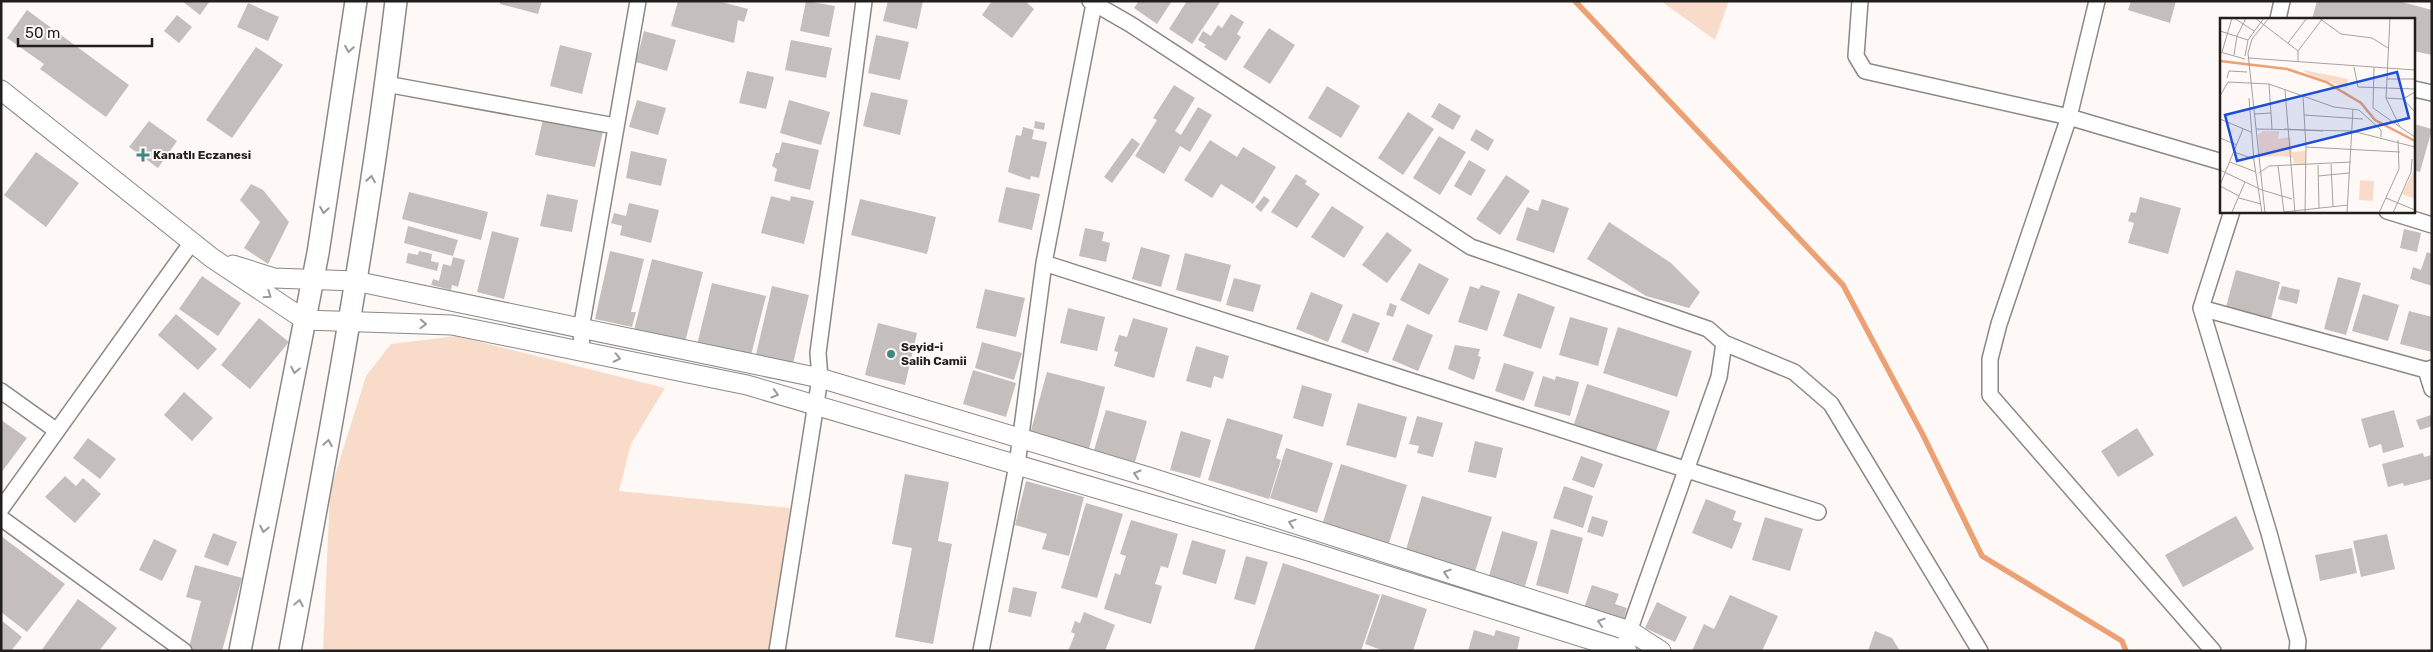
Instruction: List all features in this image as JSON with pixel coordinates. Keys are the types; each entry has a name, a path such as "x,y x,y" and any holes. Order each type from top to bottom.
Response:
{"main road":[{"path":"240,651 313,279 356,1"},
{"path":"290,651 350,322 386,84 396,1"}],"street":[{"path":"582,351 581,329 638,1"},
{"path":"777,651 820,378 818,353 864,1"},
{"path":"1860,1 1856,56 1865,71 2069,117 2220,161"},
{"path":"2097,1 2069,117 1999,324 1990,359 1990,395 2213,651"},
{"path":"2278,18 2282,1"},
{"path":"981,651 1016,465 1044,263 1092,3 1130,24 1471,247 1708,329 1724,343 1794,372 1831,404 1980,651"},
{"path":"386,84 616,126"},
{"path":"2416,89 2432,93"},
{"path":"1,90 212,258 305,320 452,325 747,385 1305,550 1624,650 1719,377 1724,343"},
{"path":"2232,212 2201,308 2272,542 2298,641 2297,651"},
{"path":"2390,212 2432,225"},
{"path":"1,509 192,242"},
{"path":"212,258 274,278 355,282 820,378 1152,478 1630,632 1661,651"},
{"path":"1044,263 1818,512"},
{"path":"2201,308 2429,369 2432,389"},
{"path":"1,391 57,431"},
{"path":"1,518 184,651"}],"shaded area":[{"path":"1661,1 1729,1 1715,40"},
{"path":"456,336 665,388 631,444 619,491 790,508 771,651 323,651 330,491 366,376 391,344"}],"building":[{"path":"182,1 210,1 200,15"},
{"path":"500,1 542,1 538,14 500,4"},
{"path":"678,1 718,1 748,9 744,22 738,20 734,43 671,26"},
{"path":"806,1 835,6 829,37 800,31"},
{"path":"888,1 923,1 917,29 883,21"},
{"path":"992,1 1025,1 1034,9 1012,38 982,15"},
{"path":"1139,1 1172,1 1157,24 1134,8"},
{"path":"1187,1 1221,1 1192,44 1169,29"},
{"path":"2131,1 2176,1 2170,23 2128,10"},
{"path":"2317,1 2398,1 2432,10 2432,55 2416,51 2416,18 2312,18"},
{"path":"248,3 279,17 268,41 237,27"},
{"path":"27,10 129,85 106,117 40,69 44,64 7,38"},
{"path":"1231,14 1244,22 1237,34 1241,37 1226,61 1204,47 1206,45 1198,40 1203,31 1211,36 1218,25 1222,28"},
{"path":"177,15 192,27 179,43 164,31"},
{"path":"1269,28 1295,45 1270,84 1243,67"},
{"path":"644,31 676,40 667,71 636,62"},
{"path":"876,35 909,42 900,80 868,73"},
{"path":"791,40 832,48 826,78 785,70"},
{"path":"560,45 592,53 582,94 550,86"},
{"path":"256,47 283,65 232,138 206,120"},
{"path":"747,71 774,77 766,109 739,103"},
{"path":"1174,85 1195,98 1175,131 1181,135 1198,107 1212,115 1190,152 1180,146 1164,174 1135,156 1157,120 1153,118"},
{"path":"1327,86 1360,106 1341,138 1308,118"},
{"path":"871,92 908,100 900,135 863,126"},
{"path":"637,100 666,108 658,135 629,127"},
{"path":"789,100 830,112 821,145 780,133"},
{"path":"1439,103 1461,116 1453,130 1431,117"},
{"path":"1408,112 1434,129 1403,175 1378,158"},
{"path":"543,119 603,131 595,167 535,155"},
{"path":"149,121 177,141 158,168 129,147"},
{"path":"1035,121 1045,123 1044,130 1034,128"},
{"path":"2416,125 2432,129 2420,172 2416,171"},
{"path":"1023,127 1034,130 1032,139 1047,142 1039,178 1031,176 1030,180 1008,172 1016,135 1021,136"},
{"path":"1476,129 1494,140 1488,151 1470,140"},
{"path":"1439,136 1466,152 1440,195 1413,178"},
{"path":"1132,138 1140,144 1112,183 1104,177"},
{"path":"1210,140 1237,157 1243,147 1276,167 1253,204 1221,184 1212,198 1184,180"},
{"path":"782,142 819,150 810,190 774,181 777,169 772,166"},
{"path":"631,151 667,159 661,186 626,178"},
{"path":"36,152 79,183 46,227 4,195"},
{"path":"1469,160 1486,170 1471,196 1454,186"},
{"path":"1296,174 1307,181 1305,184 1320,194 1297,228 1271,212"},
{"path":"1506,175 1530,191 1500,235 1476,219"},
{"path":"251,184 263,190 289,222 268,264 244,248 260,222 240,200"},
{"path":"1006,187 1040,194 1032,230 998,222"},
{"path":"409,192 488,212 481,240 402,219"},
{"path":"547,194 578,200 572,232 540,226"},
{"path":"771,196 790,201 791,196 814,201 804,244 761,233"},
{"path":"1264,196 1270,200 1261,212 1255,207"},
{"path":"2140,197 2181,208 2168,254 2128,243 2134,223 2128,221 2131,212 2136,213"},
{"path":"860,199 936,217 927,254 851,235"},
{"path":"1542,199 1569,208 1554,253 1516,240 1527,207 1538,211"},
{"path":"629,203 659,210 651,243 620,235 622,226 611,223 614,213 626,216"},
{"path":"1332,206 1364,227 1344,258 1311,237"},
{"path":"1609,222 1671,263 1700,292 1689,308 1646,296 1587,259"},
{"path":"408,226 458,240 453,256 404,243"},
{"path":"1085,228 1104,232 1102,241 1110,243 1106,262 1079,256"},
{"path":"2404,229 2421,233 2417,252 2400,248"},
{"path":"492,231 519,238 504,299 477,292"},
{"path":"1387,232 1412,250 1387,283 1362,265"},
{"path":"1141,247 1170,255 1161,287 1132,279"},
{"path":"419,251 432,254 431,261 439,263 437,271 406,263 408,253 418,255"},
{"path":"610,251 644,259 631,312 636,312 632,327 595,319"},
{"path":"2427,252 2432,254 2432,286 2410,279 2413,267 2421,270"},
{"path":"1185,253 1231,265 1221,302 1176,290"},
{"path":"453,257 465,260 458,287 452,285 451,290 431,285 433,279 439,281 443,264 451,266"},
{"path":"652,259 703,272 685,342 634,330"},
{"path":"1419,263 1449,279 1429,315 1400,300"},
{"path":"2236,270 2280,282 2271,319 2226,307"},
{"path":"202,276 241,303 218,336 179,309"},
{"path":"2338,277 2361,283 2346,335 2324,329"},
{"path":"1234,278 1261,285 1253,312 1226,305"},
{"path":"712,283 766,296 750,359 697,345"},
{"path":"1481,285 1500,291 1487,331 1458,322 1470,286 1479,289"},
{"path":"772,286 809,295 792,368 755,359"},
{"path":"2282,286 2300,290 2297,304 2278,299"},
{"path":"985,289 1025,298 1016,337 976,328"},
{"path":"1311,292 1343,305 1328,342 1296,329"},
{"path":"1518,293 1555,307 1541,349 1503,336"},
{"path":"2363,294 2399,305 2388,341 2352,331"},
{"path":"1390,303 1397,306 1393,317 1386,315"},
{"path":"1068,308 1105,317 1097,351 1060,343"},
{"path":"2409,311 2432,317 2432,352 2400,344"},
{"path":"1353,313 1380,323 1368,353 1341,342"},
{"path":"176,314 217,349 198,370 158,335"},
{"path":"1570,317 1608,328 1598,366 1559,355"},
{"path":"259,318 289,342 250,389 221,365"},
{"path":"1133,318 1168,328 1154,378 1114,366 1118,352 1114,351 1119,335 1127,337"},
{"name":"Seyid-i Salih Camii","path":"878,323 917,333 905,385 865,375"},
{"path":"1407,324 1433,335 1418,371 1392,360"},
{"path":"1618,327 1692,351 1677,397 1603,373"},
{"path":"982,342 1022,353 1014,380 975,368"},
{"path":"1455,345 1480,349 1478,356 1481,357 1474,380 1448,369"},
{"path":"1196,346 1229,356 1223,379 1214,376 1211,388 1186,381"},
{"path":"1504,363 1534,372 1524,401 1495,391"},
{"path":"973,370 1016,383 1006,417 963,404"},
{"path":"1047,372 1105,387 1089,449 1030,434"},
{"path":"1543,376 1555,380 1556,376 1579,382 1570,416 1534,406"},
{"path":"1587,384 1670,411 1656,451 1574,424"},
{"path":"1302,385 1332,394 1323,427 1293,418"},
{"path":"184,392 213,418 192,441 164,415"},
{"path":"1358,403 1407,417 1396,458 1346,445"},
{"path":"1106,410 1147,421 1135,462 1094,450"},
{"path":"2394,410 2404,447 2383,453 2381,444 2369,448 2361,419"},
{"path":"2431,415 2432,426 2420,430 2416,420"},
{"path":"1417,416 1443,423 1433,457 1417,453 1419,446 1409,444"},
{"path":"1227,418 1283,435 1276,458 1281,460 1269,499 1208,480"},
{"path":"1,420 27,438 1,473"},
{"path":"2137,428 2154,455 2118,477 2101,451"},
{"path":"1181,431 1211,440 1200,478 1170,470"},
{"path":"88,438 116,459 100,479 73,458"},
{"path":"1475,441 1503,448 1496,478 1468,472"},
{"path":"1286,448 1333,463 1317,513 1270,498"},
{"path":"2423,453 2424,457 2432,455 2432,479 2404,486 2403,483 2388,487 2382,464"},
{"path":"1581,456 1603,464 1594,488 1572,480"},
{"path":"1341,464 1407,485 1389,543 1323,522"},
{"path":"905,474 949,482 938,541 952,544 933,644 895,637 912,548 892,544"},
{"path":"65,476 76,486 83,478 101,494 75,523 45,497"},
{"path":"1026,481 1084,497 1069,556 1042,549 1047,534 1015,525"},
{"path":"1564,486 1593,496 1583,528 1553,518"},
{"path":"1422,496 1492,517 1474,575 1405,553"},
{"path":"1706,499 1736,511 1733,520 1742,523 1732,549 1692,533"},
{"path":"1086,503 1123,514 1097,598 1061,588"},
{"path":"1592,516 1608,521 1603,537 1587,532"},
{"path":"2236,516 2254,549 2183,587 2165,555"},
{"path":"1765,517 1803,529 1790,571 1752,560"},
{"path":"1131,520 1178,534 1168,568 1161,566 1155,584 1162,586 1151,624 1104,609 1115,573 1120,575 1126,556 1120,554"},
{"path":"1551,529 1583,538 1568,594 1536,585"},
{"path":"1502,531 1538,542 1525,586 1489,576"},
{"path":"213,533 237,542 228,566 204,557"},
{"path":"2387,534 2395,569 2361,577 2353,541"},
{"path":"1,536 65,584 27,632 1,612"},
{"path":"154,539 177,550 162,581 139,570"},
{"path":"1192,540 1226,550 1216,584 1182,574"},
{"path":"2352,548 2357,573 2320,581 2315,555"},
{"path":"1246,556 1268,562 1255,605 1234,599"},
{"path":"1283,563 1380,595 1361,651 1254,650"},
{"path":"195,565 242,578 222,651 188,651 201,601 186,597"},
{"path":"1592,585 1619,594 1615,604 1627,608 1622,624 1583,611"},
{"path":"1013,587 1037,592 1031,617 1008,612"},
{"path":"1382,594 1427,609 1413,651 1384,651 1365,644"},
{"path":"1730,595 1778,616 1762,651 1692,651 1704,624 1714,629"},
{"path":"78,599 117,628 99,651 41,651"},
{"path":"1657,602 1687,617 1675,642 1645,628"},
{"path":"1084,612 1115,625 1105,651 1068,651 1075,634 1071,632 1075,621 1080,623"},
{"path":"1,620 22,637 11,651 1,651"},
{"path":"1474,630 1494,636 1496,630 1520,637 1517,651 1468,651"},
{"path":"1875,631 1892,638 1900,651 1868,651"}],"waterway":[{"path":"1575,1 1843,285 1923,435 1982,556 2122,641 2126,651"}],"place":[{"name":"Kanatlı Eczanesi","path":"143,155"},
{"name":"Seyid-i Salih Camii","path":"891,354"}]}
